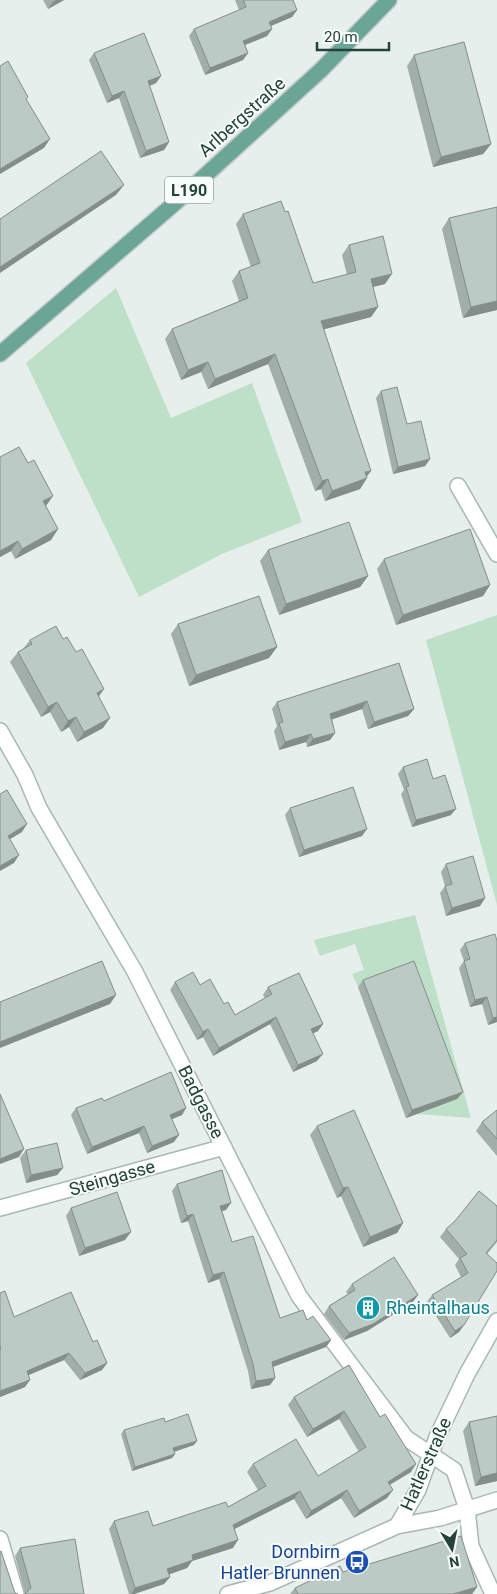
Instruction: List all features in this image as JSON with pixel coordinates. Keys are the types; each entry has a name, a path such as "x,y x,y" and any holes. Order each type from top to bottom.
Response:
{"main road":[{"name":"Arlbergstraße","path":"0,354 175,203 321,70 390,0"}],"street":[{"path":"458,486 497,554"},
{"name":"Badgasse","path":"0,732 25,775 39,808 134,972 299,1296 406,1438 454,1470 467,1509 471,1546 493,1594"},
{"name":"Steingasse","path":"0,1208 224,1147"},
{"name":"Hatlerstraße","path":"228,1594 270,1583 397,1526 418,1490 429,1453 467,1374 497,1321"},
{"path":"397,1526 440,1518 497,1500"},
{"path":"0,1539 16,1594"}],"green space":[{"path":"116,288 171,418 252,383 302,522 222,554 139,597 26,363"},
{"path":"497,615 497,905 426,640"},
{"path":"415,915 471,1118 417,1114 352,974 364,970 355,944 320,956 314,940"}],"building":[{"path":"243,0 293,0 297,10 269,22 272,29 243,41 248,53 210,68 194,29 246,7"},
{"path":"144,33 161,76 148,81 169,142 146,151 124,91 112,96 94,53"},
{"path":"464,42 491,144 441,157 414,55"},
{"path":"8,61 28,97 26,99 50,139 0,169 0,66"},
{"path":"101,151 124,185 0,267 0,219"},
{"path":"281,201 285,212 288,211 313,283 356,272 349,245 383,236 392,274 371,279 378,307 321,321 371,471 365,472 367,478 332,491 328,479 322,481 275,354 215,379 208,362 188,370 172,329 248,298 239,271 260,263 243,214"},
{"path":"497,207 497,301 471,307 449,218"},
{"path":"397,387 407,424 421,421 430,459 398,467 381,391"},
{"path":"19,447 28,463 34,460 53,496 43,501 58,529 22,549 18,541 0,551 0,457"},
{"path":"349,522 368,576 286,604 268,550"},
{"path":"470,529 490,585 403,615 384,559"},
{"path":"259,596 277,647 196,675 178,624"},
{"path":"56,626 63,639 67,637 76,652 82,649 104,689 97,693 110,718 84,732 76,717 68,721 57,702 48,707 18,652 32,644 30,640"},
{"path":"399,663 414,709 374,722 367,701 330,714 335,733 313,739 311,734 285,742 279,723 283,722 277,702"},
{"path":"427,759 433,779 445,775 456,809 416,820 406,787 409,786 403,767"},
{"path":"353,787 367,829 304,850 290,808"},
{"path":"7,790 27,824 8,836 19,855 0,866 0,794"},
{"path":"473,856 485,898 452,908 445,886 452,884 446,864"},
{"path":"495,934 497,941 497,1017 493,1018 487,997 475,1000 464,961 470,959 465,943"},
{"path":"102,961 116,995 0,1042 0,1002"},
{"path":"414,961 463,1092 412,1110 363,980"},
{"path":"193,972 200,985 210,979 224,1004 228,1002 235,1015 272,994 268,987 299,973 323,1024 311,1029 323,1054 298,1065 276,1017 219,1048 208,1029 203,1032 175,982"},
{"path":"171,1072 186,1108 170,1115 179,1135 152,1146 144,1126 92,1147 76,1108 102,1098 104,1101"},
{"path":"0,1094 24,1149 0,1159"},
{"path":"354,1110 403,1223 370,1237 348,1187 343,1188 317,1126"},
{"path":"497,1110 497,1139 482,1122"},
{"path":"57,1143 63,1168 31,1175 26,1150"},
{"path":"222,1170 231,1203 220,1206 232,1242 253,1236 280,1318 303,1310 307,1320 313,1316 331,1340 272,1362 275,1378 256,1381 253,1364 224,1272 213,1275 193,1214 187,1216 177,1184"},
{"path":"479,1191 497,1206 497,1240 486,1253 497,1263 497,1271 464,1325 455,1331 432,1295 468,1273 460,1258 467,1254 446,1229 455,1221"},
{"path":"117,1192 131,1232 85,1248 71,1208"},
{"name":"Rheintalhaus","path":"394,1257 418,1295 373,1324 349,1333 329,1306 355,1290 352,1284"},
{"path":"5,1291 14,1317 71,1292 93,1342 97,1340 107,1363 85,1373 69,1353 27,1371 30,1380 0,1391 0,1293"},
{"path":"349,1365 380,1417 385,1414 416,1464 388,1482 393,1490 359,1511 347,1490 311,1511 300,1491 233,1525 238,1540 192,1555 193,1560 167,1569 170,1577 135,1588 114,1521 148,1511 153,1526 226,1502 228,1507 266,1486 253,1464 296,1439 318,1476 366,1447 344,1411 313,1429 294,1397"},
{"path":"188,1414 197,1441 173,1448 175,1454 135,1467 124,1430 164,1418 165,1422"},
{"path":"497,1416 497,1473 481,1477 469,1422"},
{"path":"461,1536 477,1587 453,1594 298,1594 295,1588 340,1566 343,1572"},
{"path":"75,1539 84,1594 25,1594 31,1588 20,1548"},
{"path":"1,1551 15,1593 18,1594 0,1594"}],"place":[{"name":"Rheintalhaus","path":"368,1308"},
{"name":"Dornbirn Hatler Brunnen","path":"357,1562"}]}
